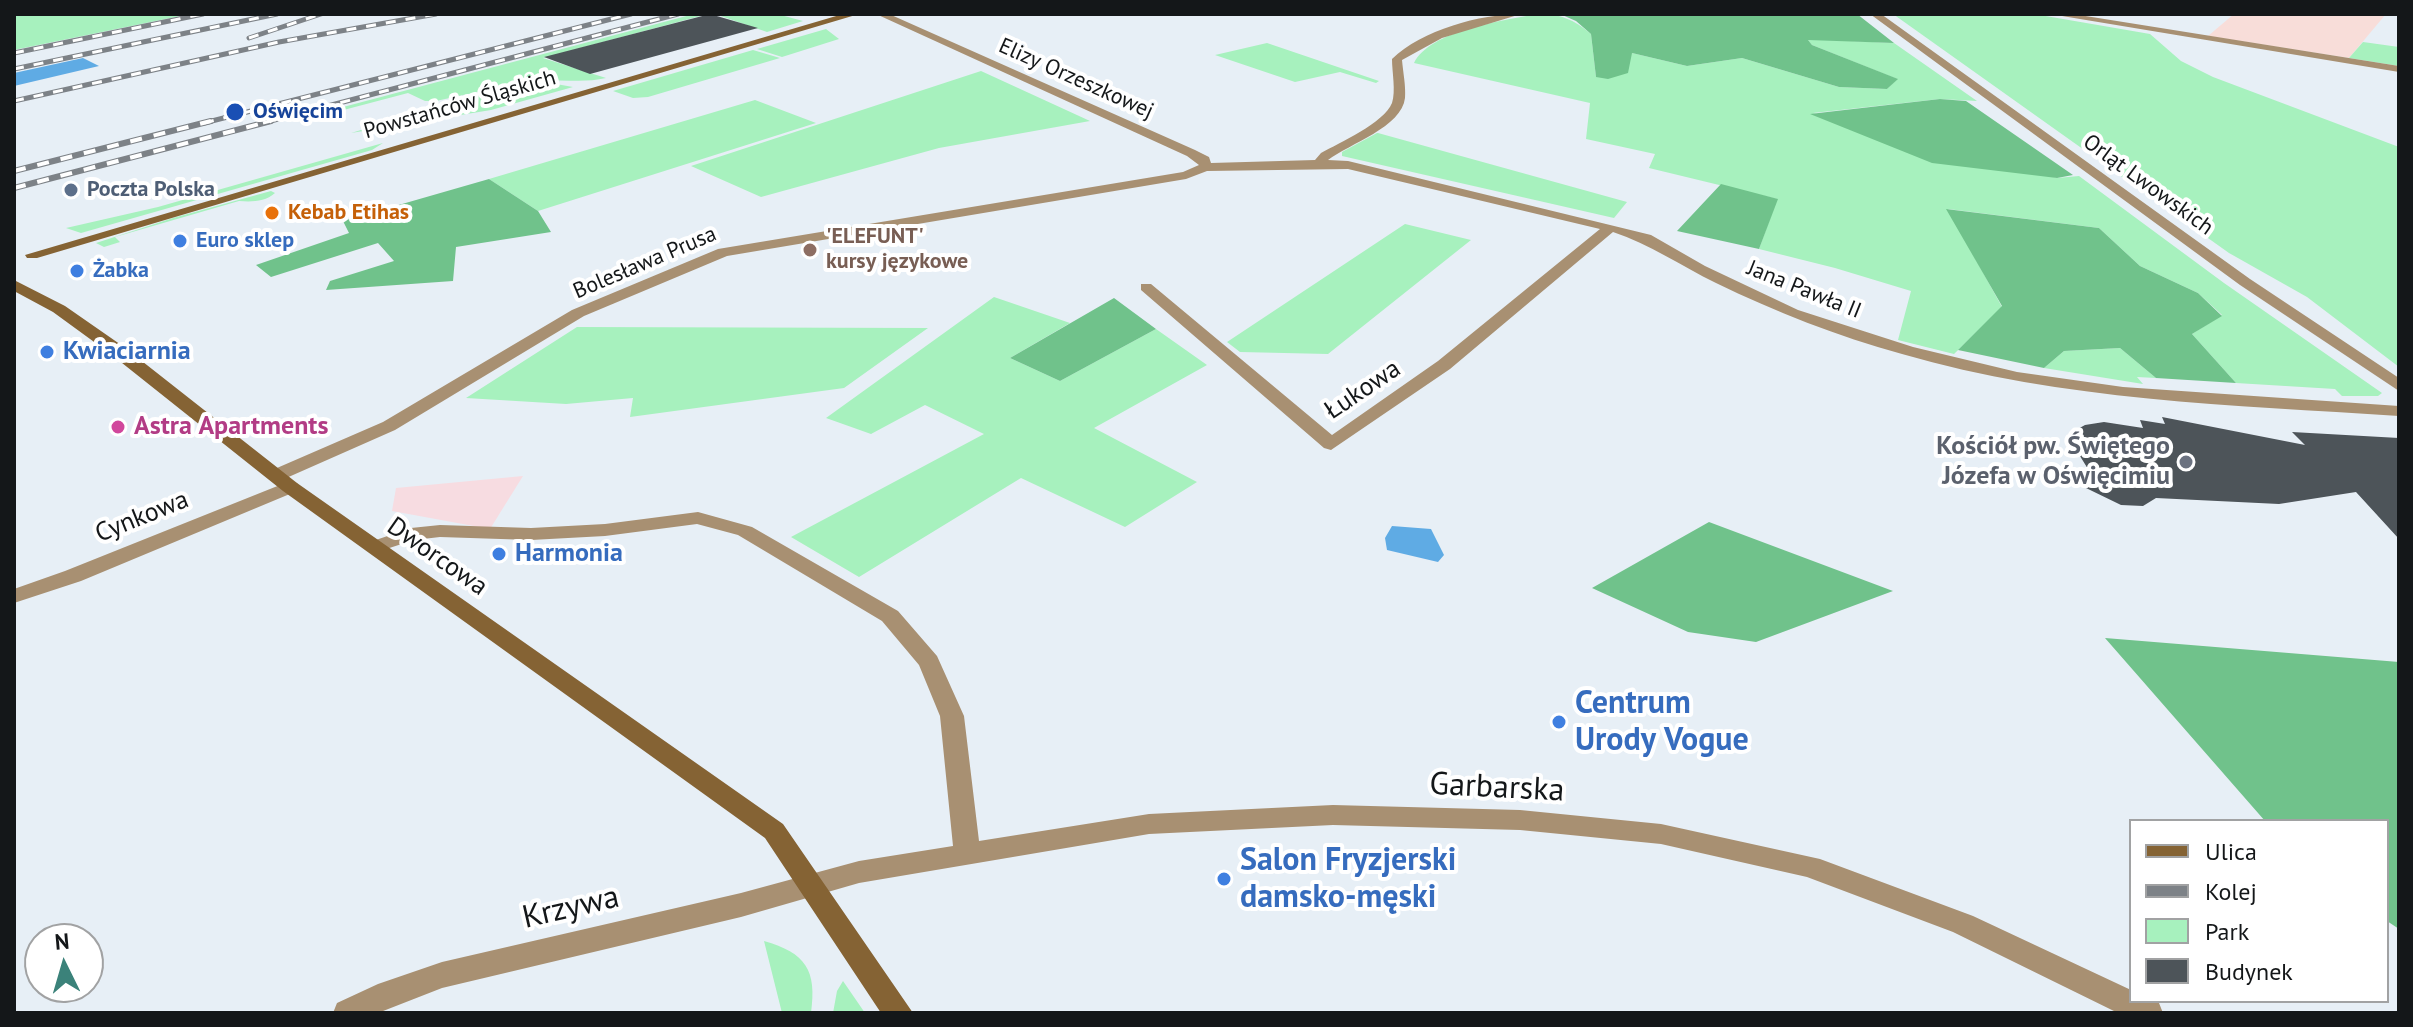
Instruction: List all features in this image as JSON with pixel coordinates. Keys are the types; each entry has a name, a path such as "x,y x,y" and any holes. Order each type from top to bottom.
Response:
{"street":[{"name":"Powstańców Śląskich","path":"20,268 854,14"},
{"name":"Elizy Orzeszkowej","path":"881,14 1191,153 1204,160 1206,167"},
{"path":"1320,163 1325,156 1388,118 1399,100 1397,59 1410,48 1516,14"},
{"name":"Orląt Lwowskich","path":"1875,14 2245,282 2399,386"},
{"path":"2055,14 2100,17 2399,69"},
{"name":"Jana Pawła II","path":"1206,167 1249,169 1320,163 1348,165 1611,227 1646,238 1700,269 1792,313 1896,348 2017,377 2123,392 2399,411"},
{"name":"Bolesława Prusa","path":"284,481 389,426 578,313 723,252 1186,175 1206,167"},
{"name":"Łukowa","path":"1146,287 1331,444 1444,365 1611,227"},
{"name":"Dworcowa","path":"20,268 59,309 118,351 284,481 774,831 815,886 898,1013"},
{"name":"Cynkowa","path":"14,596 73,576 284,481"},
{"path":"374,547 411,534 440,531 531,534 605,530 698,518 745,531 890,616 929,662 952,716 967,855"},
{"name":"Garbarska","path":"815,886 859,872 1149,824 1278,817 1520,820 1661,834 1810,867 1963,924 2148,1013"},
{"name":"Krzywa","path":"348,1013 389,993 442,975 815,886"}],"shaded area":[{"path":"2234,14 2386,14 2349,58 2208,36"},
{"path":"523,476 490,529 392,511 396,488"}],"green space":[{"path":"14,14 190,14 14,50"},
{"path":"694,14 708,14 543,58 606,78 530,83 436,101 425,101 408,93 317,117 313,115"},
{"path":"715,14 777,14 803,21 767,32"},
{"path":"1537,14 1566,18 1591,34 1596,77 1632,53 1687,66 1742,58 1839,87 1887,89 1897,79 1812,45 1807,39 1894,43 1977,101 1940,99 1813,113 2057,178 2079,176 2224,283 2382,393 2378,396 2342,396 2335,389 2236,383 2192,334 2222,315 2198,293 2140,266 2099,228 1948,209 2002,307 1954,354 1898,340 1911,291 1759,249 1777,199 1649,168 1655,154 1586,139 1590,103 1414,63 1435,42 1451,35"},
{"path":"1560,14 1857,14 1894,43 1808,40 1812,45 1898,79 1887,89 1839,87 1742,58 1687,66 1632,53 1628,73 1608,79 1596,77 1591,34 1576,21"},
{"path":"1893,14 2034,14 2150,34 2181,61 2213,77 2399,147 2399,367 2307,297 2229,253"},
{"path":"826,29 839,39 782,57 757,49"},
{"path":"2363,42 2399,47 2399,66 2349,58"},
{"path":"1267,43 1379,81 1376,83 1340,72 1295,82 1215,55"},
{"path":"753,50 780,58 648,97 633,98 613,91"},
{"path":"981,71 1090,121 939,148 761,197 691,166"},
{"path":"556,84 573,87 491,110 351,133 478,95"},
{"path":"1940,99 1966,101 2073,175 2057,178 1932,163 1810,114"},
{"path":"755,100 816,123 538,211 489,179"},
{"path":"1377,133 1627,202 1614,218 1342,156 1342,152"},
{"path":"383,143 372,150 81,233 66,228 158,207"},
{"path":"489,179 538,211 551,232 456,247 453,281 326,290 330,281 394,261 378,243 271,277 256,265 349,233 343,221"},
{"path":"1721,184 1778,199 1759,249 1677,231"},
{"path":"271,191 275,193 262,200 239,201 115,237 120,242 104,247 96,243 173,218"},
{"path":"1946,209 2099,228 2140,266 2198,293 2222,316 2192,334 2236,383 2156,378 2120,348 2064,351 2044,368 1958,350 2002,306"},
{"path":"1405,224 1471,240 1328,354 1240,352 1227,342"},
{"path":"994,297 1070,323 1010,358 1060,381 1156,329 1207,365 1094,428 1197,482 1125,527 1021,478 859,577 791,537 984,434 925,405 871,434 826,418"},
{"path":"1114,298 1156,329 1060,381 1010,358"},
{"path":"577,327 928,328 844,388 630,417 633,398 566,404 466,398"},
{"path":"2120,348 2156,378 2137,377 2143,384 2044,368 2064,351"},
{"path":"1709,522 1893,591 1756,642 1688,632 1592,588"},
{"path":"2105,638 2399,662 2399,929 2389,922 2389,819 2263,819"},
{"path":"764,941 790,951 806,965 812,985 811,1013 782,1013"},
{"path":"843,981 865,1013 833,1013 837,991"}],"water":[{"path":"83,58 99,66 14,86 14,73"},
{"path":"1392,526 1431,529 1444,555 1438,562 1387,550 1385,538"}],"building":[{"path":"710,14 758,28 590,74 544,57"},
{"name":"Kościół pw. Świętego Józefa w Oświęcimiu","path":"2162,417 2305,445 2292,432 2399,438 2399,539 2356,492 2279,504 2156,498 2143,506 2121,505 2086,488 2096,482 2067,435 2085,425 2104,422 2143,428 2140,420 2165,424"}],"railway":[{"path":"14,53 203,14"},
{"path":"14,69 277,14"},
{"path":"249,38 321,14"},
{"path":"14,101 279,42 436,14"},
{"path":"204,123 631,14"},
{"path":"263,123 678,14"},
{"path":"14,171 211,121"},
{"path":"14,188 271,121"}],"place":[{"name":"Oświęcim","path":"235,112"},
{"name":"Poczta Polska","path":"71,190"},
{"name":"Kebab Etihas","path":"272,213"},
{"name":"Euro sklep","path":"180,241"},
{"name":"'ELEFUNT' kursy językowe","path":"810,250"},
{"name":"Żabka","path":"77,271"},
{"name":"Kwiaciarnia","path":"47,352"},
{"name":"Astra Apartments","path":"118,427"},
{"name":"Kościół pw. Świętego Józefa w Oświęcimiu","path":"2186,462"},
{"name":"Harmonia","path":"499,554"},
{"name":"Centrum Urody Vogue","path":"1559,722"},
{"name":"Salon Fryzjerski damsko-męski","path":"1224,879"}]}
